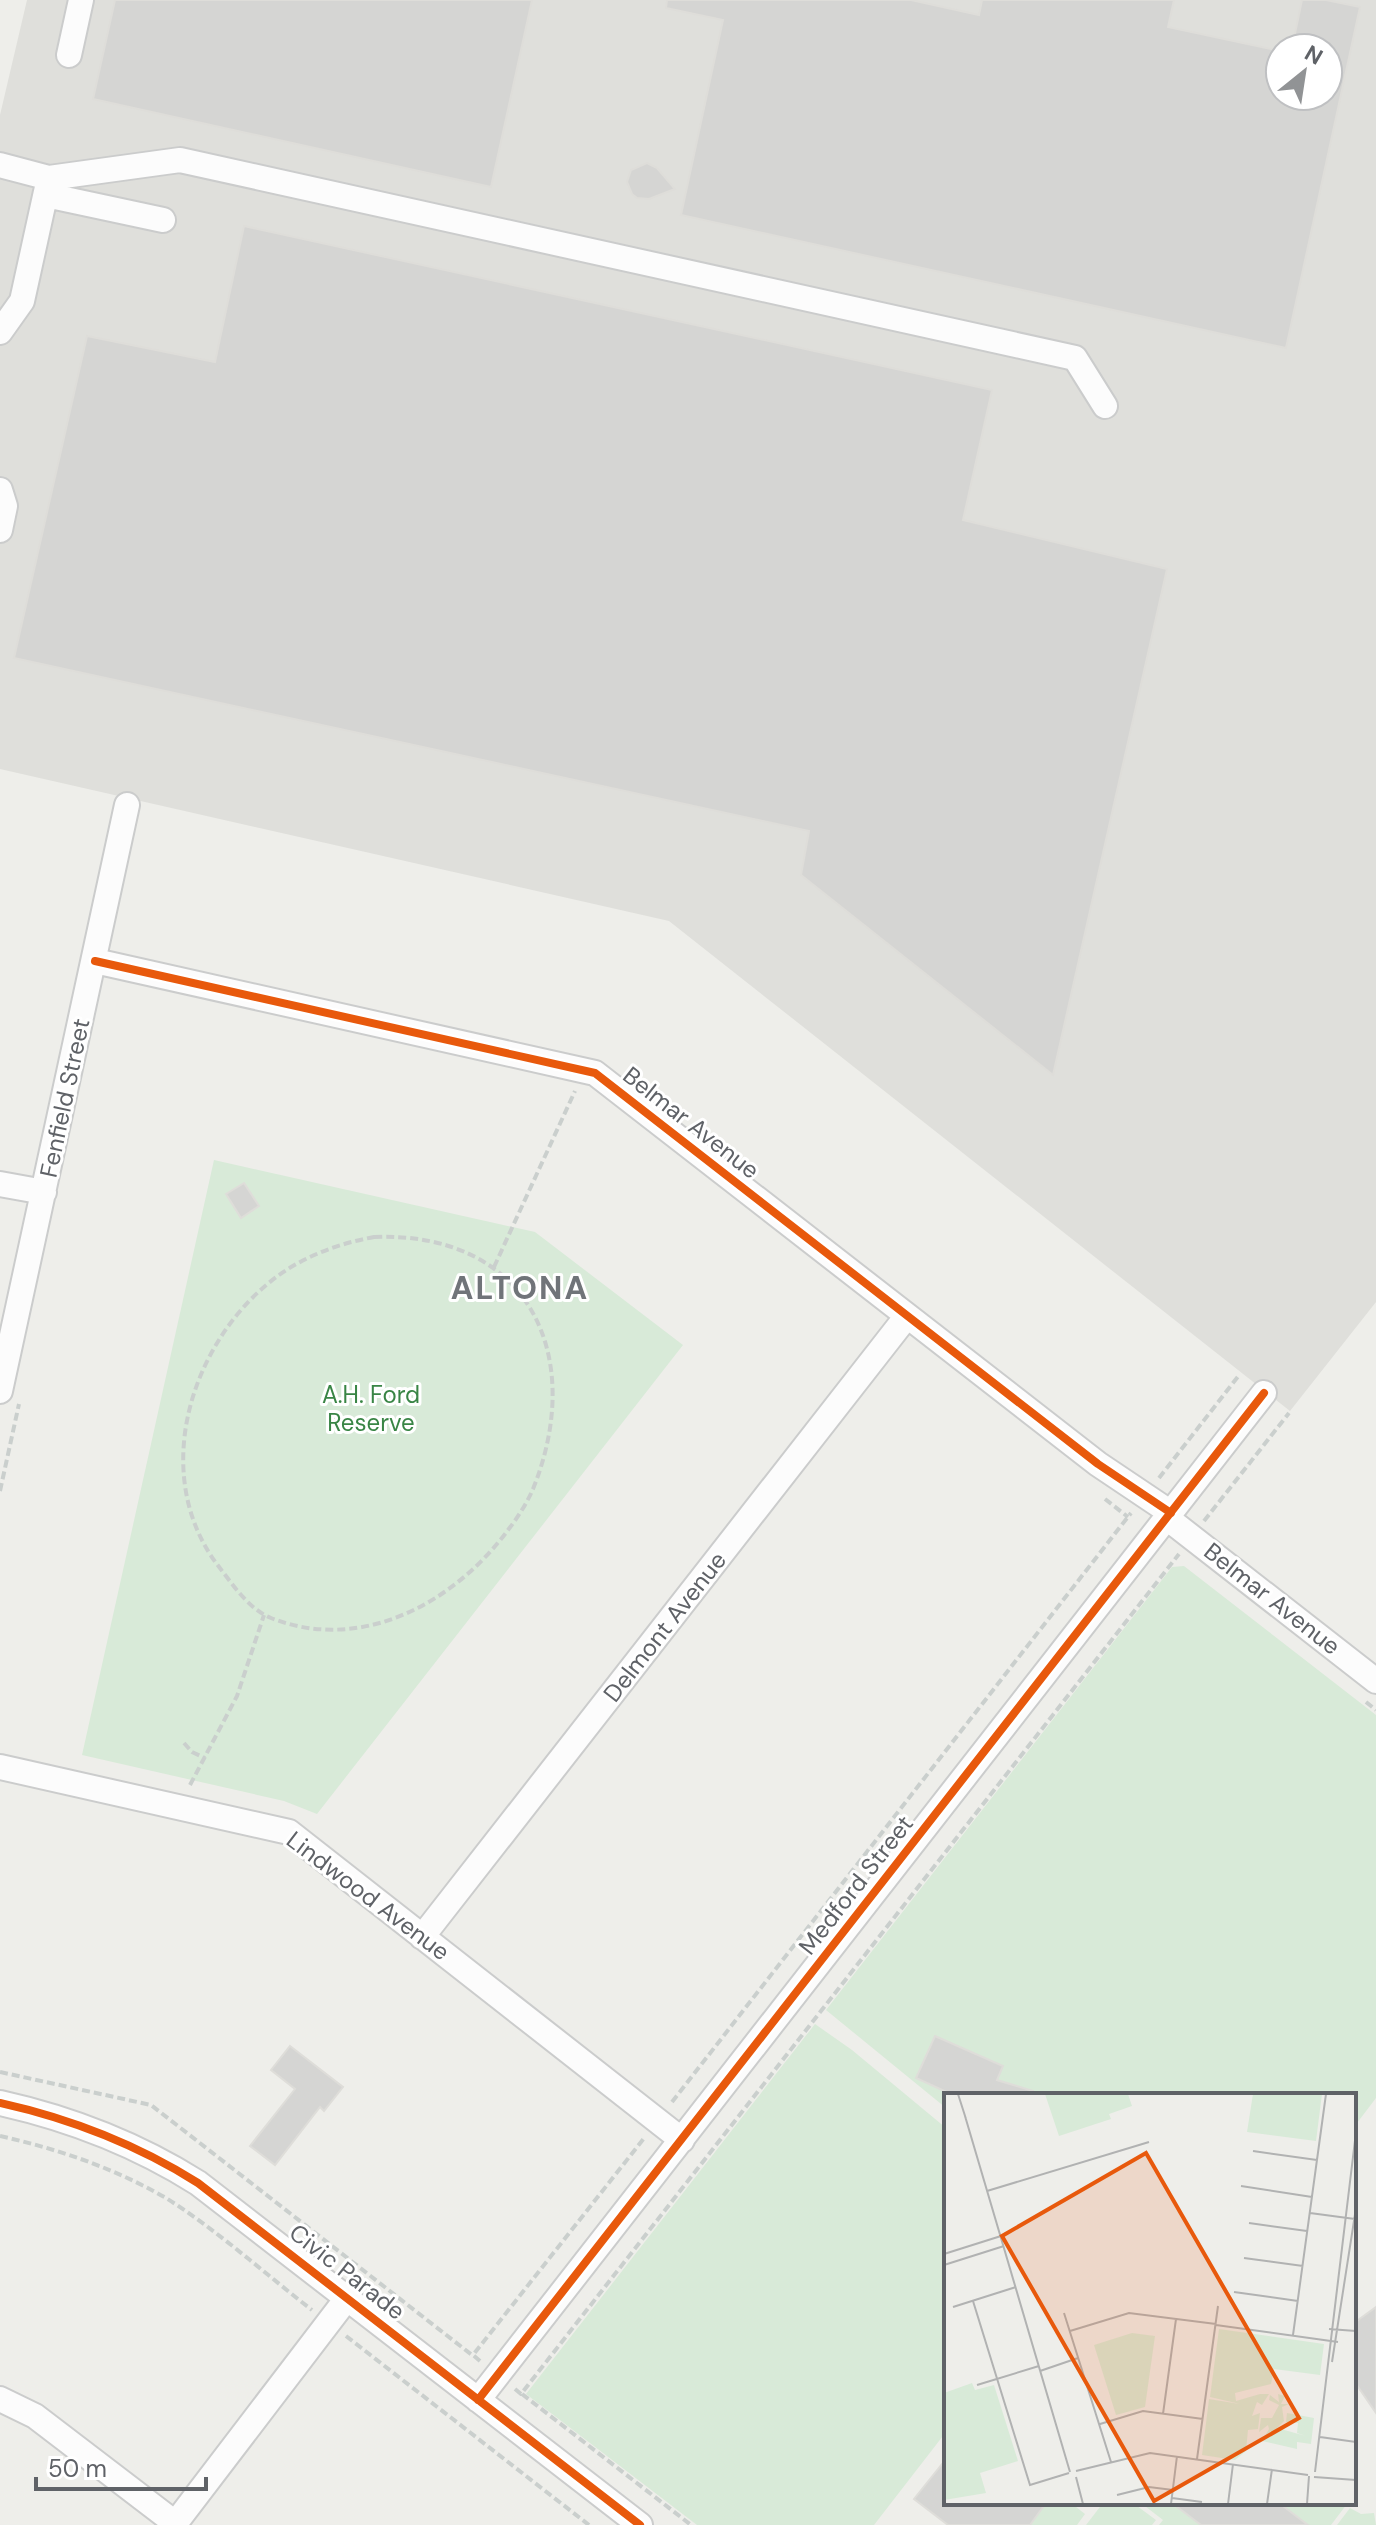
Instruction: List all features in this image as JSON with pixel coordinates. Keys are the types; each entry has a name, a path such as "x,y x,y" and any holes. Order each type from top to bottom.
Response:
{"street":[{"path":"69,55 81,0"},
{"path":"48,186 180,160 1075,358 1105,406"},
{"path":"0,165 48,186 163,220"},
{"path":"0,332 22,301 48,186"},
{"path":"0,490 5,506 0,530"},
{"name":"Fenfield Street","path":"0,1391 127,805"},
{"name":"Belmar Avenue","path":"95,961 595,1073 1376,1681"},
{"path":"0,1184 44,1192"},
{"name":"Delmont Avenue","path":"422,1937 907,1316"},
{"name":"Medford Street","path":"478,2400 1264,1393"},
{"name":"Lindwood Avenue","path":"0,1767 289,1832 682,2140"},
{"name":"Civic Parade","path":"0,2103 89,2127 148,2153 214,2194 640,2525"},
{"path":"0,2399 35,2416 174,2524 348,2297"}],"path":[{"path":"494,1267 575,1091 586,1093"},
{"path":"374,1237 411,1237 463,1249 494,1267 524,1297 545,1339 551,1365 552,1414 547,1443 533,1491 520,1514 495,1548 461,1581 420,1608 389,1621 332,1629 295,1625 264,1614 232,1584 214,1559 199,1534 184,1486 182,1462 187,1414 196,1387 229,1325 279,1275 313,1255 350,1242 374,1237"},
{"path":"671,2104 1240,1374"},
{"path":"176,1782 191,1785 237,1696 264,1614"},
{"path":"184,1743 192,1752 205,1758"},
{"path":"0,2136 72,2155 117,2173 167,2199 310,2308"},
{"path":"346,2336 589,2525"},
{"path":"521,2394 691,2525"}],"shaded area":[{"path":"27,0 1376,0 1376,1302 1290,1411 669,921 0,769 0,115"}],"green space":[{"name":"A.H. Ford Reserve","path":"214,1160 535,1232 683,1345 317,1814 284,1801 82,1755"},
{"path":"1184,1566 1376,1715 1376,2098 1356,2124 1356,2093 1040,2093 1021,2087 1020,2093 944,2093 944,2106 826,2010 1172,1567"},
{"path":"815,2024 852,2050 944,2126 944,2435 874,2525 697,2525 526,2394"},
{"path":"1045,2505 1074,2505 1085,2514 1077,2525 1030,2525"},
{"path":"1101,2505 1136,2505 1156,2520 1152,2525 1086,2525"},
{"path":"1144,2505 1183,2505 1180,2509 1201,2525 1159,2525 1163,2520"},
{"path":"1282,2505 1346,2505 1331,2525 1302,2525 1304,2522"},
{"path":"1350,2508 1361,2514 1374,2513 1376,2525 1337,2525"}],"building":[{"path":"115,0 532,0 491,187 93,99"},
{"path":"667,0 911,0 979,15 982,0 1174,0 1168,27 1264,48 1264,112 1337,112 1286,348 681,215 723,20 666,8"},
{"path":"1302,0 1326,0 1360,7 1344,81 1344,32 1295,32"},
{"path":"647,163 657,168 675,189 649,199 637,198 632,194 627,182 631,170"},
{"path":"244,226 992,390 963,520 1167,569 1053,1075 801,875 809,831 14,658 87,336 215,362"},
{"path":"244,1183 259,1206 241,1218 226,1194"},
{"path":"935,2036 1003,2066 997,2080 1033,2093 949,2093 916,2078"},
{"path":"290,2046 343,2087 324,2111 320,2107 275,2165 250,2146 295,2089 271,2070"},
{"path":"1376,2307 1376,2413 1356,2384 1356,2322"},
{"path":"944,2462 944,2505 1045,2505 1030,2525 948,2525 914,2499"},
{"path":"1175,2505 1282,2505 1308,2525 1201,2525"}],"cycle path":[{"path":"95,961 595,1073 1098,1464 1171,1513"},
{"path":"478,2400 1264,1393"},
{"path":"0,2103 103,2134 151,2156 198,2183 640,2525"}],"district":[{"name":"ALTONA","path":"520,1288"}]}
